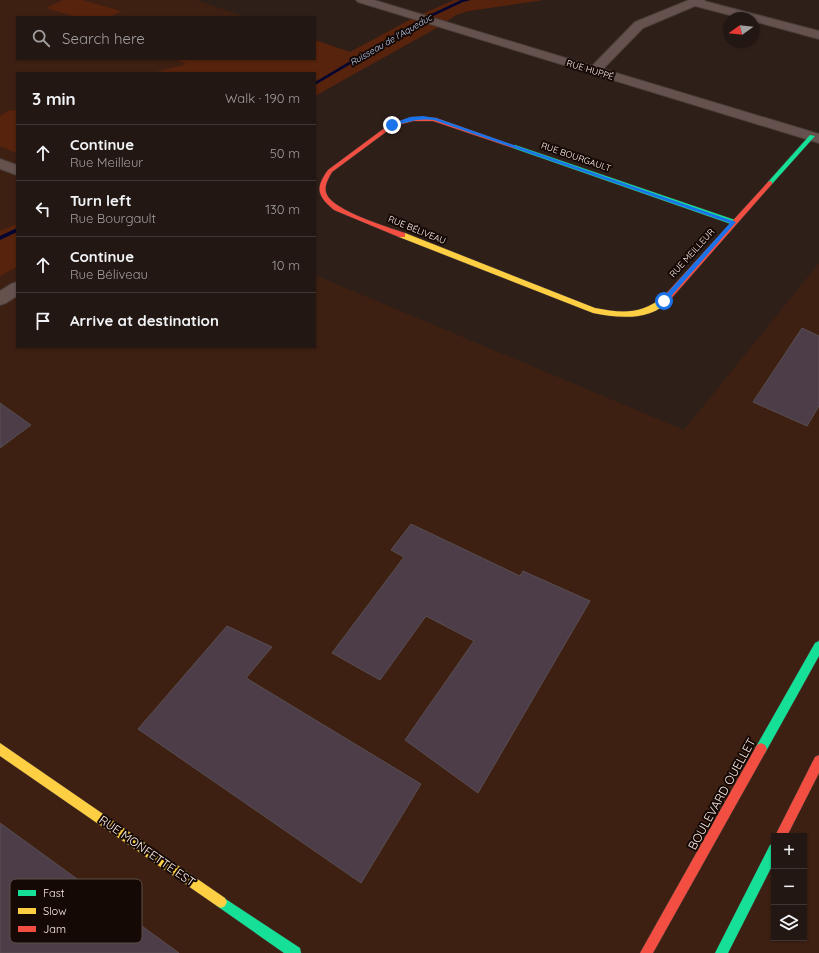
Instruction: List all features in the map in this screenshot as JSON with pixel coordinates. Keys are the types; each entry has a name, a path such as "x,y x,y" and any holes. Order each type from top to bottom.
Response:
{"street":[{"name":"RUE HUPPÉ","path":"362,0 815,138"},
{"path":"594,71 640,25 697,1 819,35"},
{"name":"RUE BOURGAULT","path":"412,118 434,118 734,222"},
{"name":"RUE BÉLIVEAU","path":"412,118 392,125 330,171 324,178 321,186 322,194 328,203 336,208 594,310 608,314 627,316"},
{"name":"RUE MEILLEUR","path":"627,316 641,314 653,309 664,301 734,222 815,138"},
{"path":"0,163 16,171"},
{"path":"0,299 16,289"},
{"name":"BOULEVARD OUELLET","path":"646,953 819,646"},
{"name":"RUE MONFETTE EST","path":"0,749 295,953"},
{"path":"782,833 819,761"},
{"path":"720,953 771,855"}],"shaded area":[{"path":"0,0 196,0 243,16 16,16 16,60 316,60 316,40 350,52 415,17 316,95 316,72 16,72 16,348 316,348 316,275 684,430 819,263 819,953 0,953"},
{"path":"63,0 82,0 121,11 112,16 73,16 46,8"},
{"path":"454,0 544,0 469,11 456,15 442,25 316,95 316,72 156,72 187,64 177,60 316,60 316,40 350,52 415,17"},
{"path":"16,110 16,153 0,146 0,116 8,111"},
{"path":"16,224 16,268 0,276 0,231"}],"building":[{"path":"802,328 819,336 819,406 807,426 753,402"},
{"path":"0,403 31,425 0,448"},
{"path":"411,524 520,576 523,571 590,601 478,793 405,740 474,641 426,616 380,680 332,653 404,557 391,550"},
{"path":"227,626 272,647 246,678 421,784 361,883 138,729"},
{"path":"0,823 77,879 10,879 10,943 142,943 142,926 179,953 0,953"}],"waterway":[{"name":"Ruisseau de l'Aqueduc","path":"316,83 426,18 462,1 469,0"},
{"name":"Ruisseau de l'Aqueduc","path":"0,238 16,230"}],"traffic: fast":[{"path":"770,183 812,136"},
{"path":"515,147 733,222"},
{"path":"761,749 819,646"},
{"path":"721,953 771,855"},
{"path":"221,902 295,953"}],"traffic: slow":[{"path":"402,235 593,310 612,314 641,313 650,310 666,299"},
{"path":"0,749 221,902"}],"traffic: jam":[{"path":"402,235 336,209 326,200 322,192 323,182 330,171 392,125 413,119 434,119 515,147"},
{"path":"666,299 770,183"},
{"path":"646,953 761,749"},
{"path":"783,833 819,761"}],"route":[{"path":"392,125 412,118 434,118 734,222 664,301"}]}
